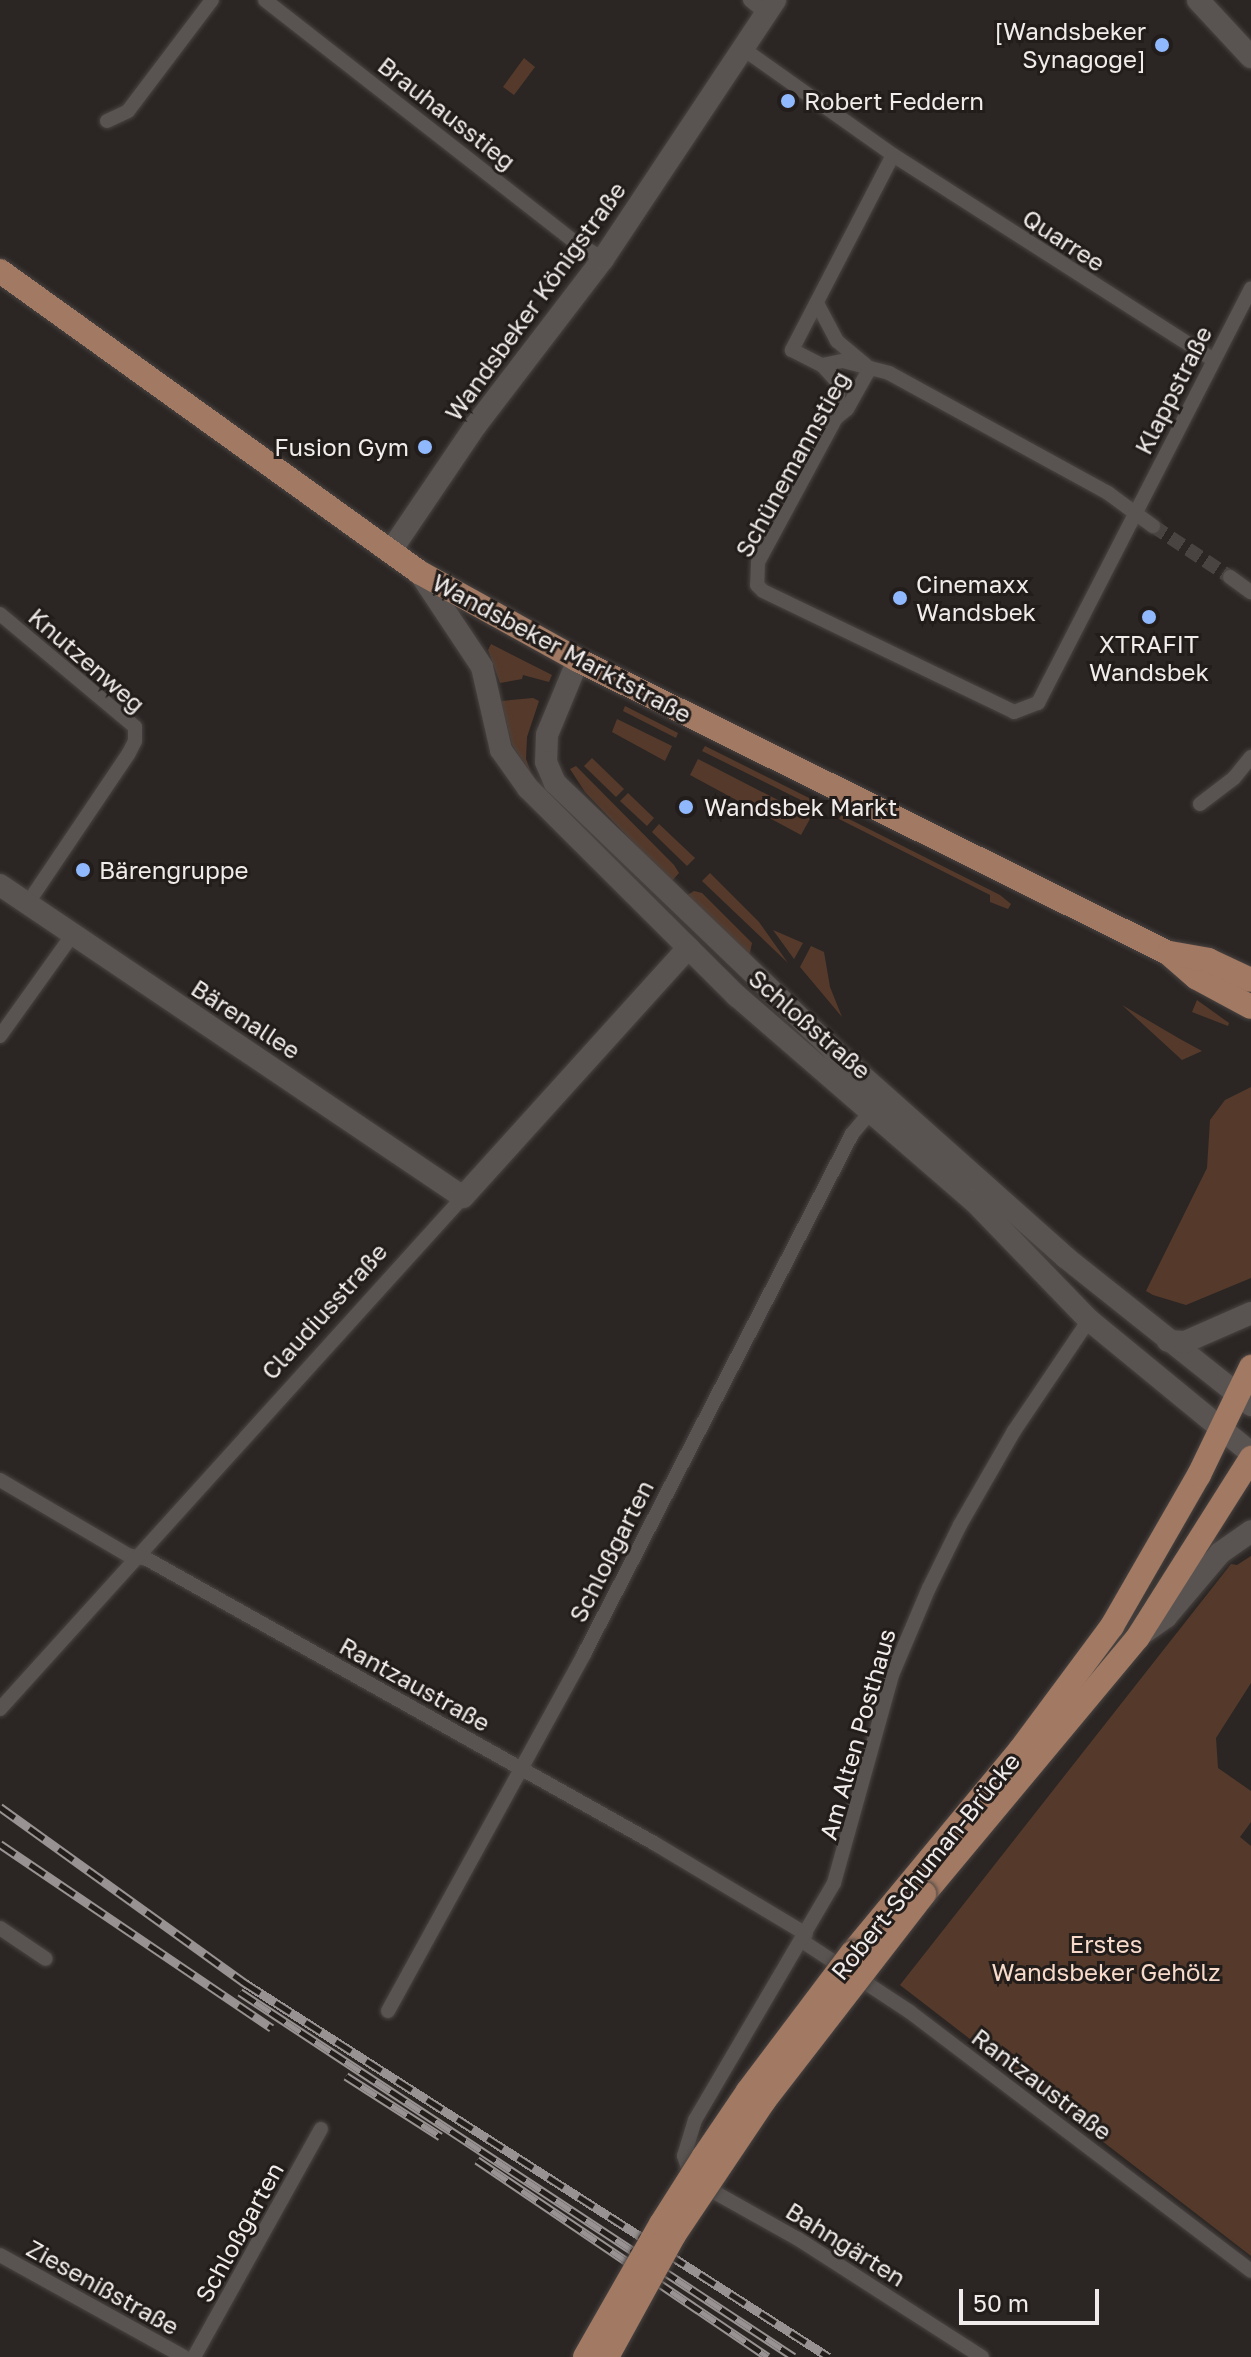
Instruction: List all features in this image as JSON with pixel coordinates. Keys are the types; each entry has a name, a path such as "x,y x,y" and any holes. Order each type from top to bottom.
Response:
{"main road":[{"path":"1198,0 1251,57"},
{"name":"Wandsbeker Königstraße","path":"390,552 476,425 603,259 742,48 764,4"},
{"name":"Wandsbeker Marktstraße","path":"0,271 419,572 578,660 1168,953 1197,978 1251,1007"},
{"name":"Schloßstraße","path":"419,572 482,667 497,739 508,763 528,788 737,996 974,1201 1089,1320 1251,1455"},
{"name":"Schloßstraße","path":"578,660 547,735 546,762 551,774 578,806 733,955 1065,1257 1244,1400"},
{"name":"Bärenallee","path":"0,885 463,1197"},
{"path":"687,912 688,948 709,946 733,955"},
{"name":"Claudiusstraße","path":"463,1197 688,948"},
{"name":"Wandsbeker Marktstraße","path":"1168,953 1208,960 1251,980"},
{"path":"1168,1341 1198,1337 1251,1313"},
{"name":"Robert-Schuman-Brücke","path":"607,2357 674,2235 764,2101 916,1888 1112,1626 1199,1475 1220,1429 1244,1400 1251,1367"},
{"name":"Robert-Schuman-Brücke","path":"585,2357 661,2224 748,2091 916,1888 1138,1637 1251,1455"},
{"path":"1138,1637 1166,1617 1220,1553 1251,1531"}],"street":[{"path":"107,121 128,111 212,0"},
{"name":"Brauhausstieg","path":"265,0 575,242 603,259"},
{"name":"Quarree","path":"742,48 893,155 1213,360"},
{"path":"836,418 839,384 822,365 792,350 893,155"},
{"name":"Klappstraße","path":"1134,513 1251,288"},
{"path":"818,305 837,341 870,368"},
{"path":"822,365 843,361 889,373 1094,486 1153,526"},
{"name":"Schünemannstieg","path":"870,368 847,409 836,418 758,562 755,576 763,591 1014,712 1038,703 1134,513"},
{"path":"1230,577 1251,592"},
{"name":"Knutzenweg","path":"0,614 135,727 135,741 129,753 28,903"},
{"path":"1200,804 1234,778 1251,757"},
{"path":"0,1036 73,934"},
{"name":"Schloßgarten","path":"388,2011 584,1654 852,1134 871,1111"},
{"name":"Claudiusstraße","path":"0,1709 463,1197"},
{"name":"Am Alten Posthaus","path":"688,2168 686,2142 695,2120 834,1883 846,1850 901,1647 962,1521 1014,1431 1089,1320"},
{"name":"Rantzaustraße","path":"0,1480 520,1768 804,1937 910,2012 1251,2271"},
{"path":"0,1928 46,1959"},
{"name":"Schloßgarten","path":"194,2357 321,2129"},
{"name":"Bahngärten","path":"688,2168 709,2189 798,2239 982,2357"},
{"name":"Ziesenißstraße","path":"0,2255 184,2357"}],"green space":[{"path":"524,58 535,67 514,95 503,87"},
{"path":"491,644 552,675 549,682 523,675 522,679 500,683 488,650"},
{"path":"533,698 539,701 527,737 526,759 531,773 512,745 501,701"},
{"path":"625,706 678,733 676,738 623,711"},
{"path":"617,719 672,746 665,761 612,732"},
{"path":"705,746 817,802 815,807 702,751"},
{"path":"592,758 624,789 616,797 584,766"},
{"path":"698,759 811,817 801,835 690,775"},
{"path":"576,766 674,865 679,873 671,882 585,792 570,769"},
{"path":"628,793 654,818 647,826 620,801"},
{"path":"841,815 1000,895 1011,904 1008,909 990,902 990,895 839,819"},
{"path":"659,824 695,858 687,866 652,832"},
{"path":"710,873 759,922 788,963 702,881"},
{"path":"694,891 702,893 752,943 749,957 686,896"},
{"path":"773,930 803,943 794,959"},
{"path":"811,946 824,952 830,987 842,1017 800,967"},
{"path":"1197,1000 1229,1023 1228,1026 1192,1012"},
{"path":"1122,1005 1180,1039 1202,1051 1182,1060"},
{"path":"1251,1087 1251,1278 1186,1305 1153,1295 1146,1291 1207,1168 1210,1120 1225,1100"},
{"name":"Erstes Wandsbeker Gehölz","path":"1251,1556 1251,1683 1216,1738 1218,1768 1251,1791 1251,1822 1240,1837 1251,1846 1251,2256 900,1985 1231,1564 1237,1565"}],"tunnel":[{"path":"1153,526 1230,577"}],"railway":[{"path":"0,1807 245,1983 829,2357"},
{"path":"0,1844 272,2028"},
{"path":"240,1992 794,2357"},
{"path":"346,2076 440,2136"},
{"path":"477,2160 768,2357"}],"place":[{"name":"[Wandsbeker Synagoge]","path":"1162,45"},
{"name":"Robert Feddern","path":"788,101"},
{"name":"Fusion Gym","path":"425,447"},
{"name":"Cinemaxx Wandsbek","path":"900,598"},
{"name":"XTRAFIT Wandsbek","path":"1149,617"},
{"name":"Wandsbek Markt","path":"686,807"},
{"name":"Bärengruppe","path":"83,870"}]}
